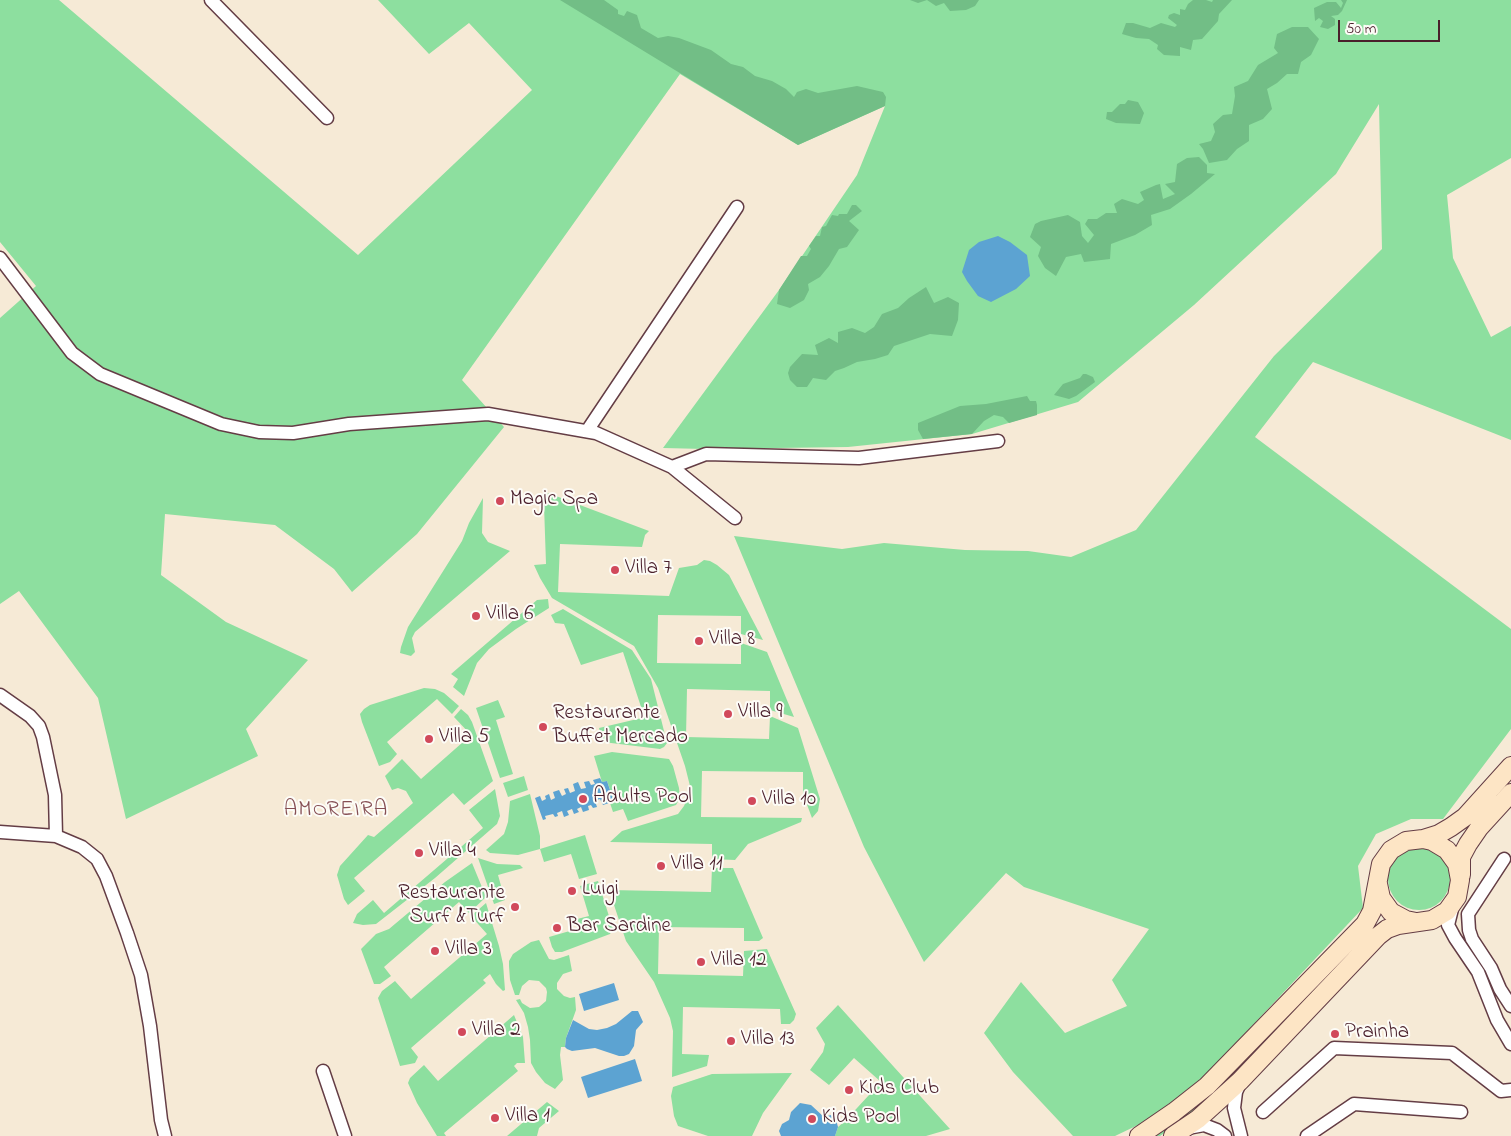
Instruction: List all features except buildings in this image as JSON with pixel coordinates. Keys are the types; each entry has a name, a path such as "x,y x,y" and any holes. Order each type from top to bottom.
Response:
{"main road":[{"path":"1139,1136 1207,1086 1365,924 1372,911 1381,864 1391,850 1406,841 1423,839 1439,834 1451,827 1465,816 1511,766"},
{"path":"1178,1133 1198,1120 1240,1081 1378,936 1387,929 1425,921 1447,911 1457,897 1461,857 1468,844 1479,828 1511,793"},
{"path":"1423,839 1440,844 1447,850 1457,864 1460,880"},
{"path":"1378,881 1381,898 1392,912 1406,920 1425,921"}],"street":[{"path":"211,0 327,118"},
{"path":"587,431 737,207"},
{"path":"0,258 72,353 100,374 221,424 259,432 292,433 349,424 488,414 587,431 596,433 672,467 735,518"},
{"path":"672,467 706,454 859,458 998,441"},
{"path":"0,695 30,716 41,732 55,795 56,836"},
{"path":"0,832 56,836 82,847 97,859 106,876 141,975 150,1026 161,1120 165,1136"},
{"path":"1504,859 1468,914 1469,930 1472,939 1491,968 1511,1006"},
{"path":"1452,905 1448,925 1454,938 1478,972 1497,1020 1511,1044"},
{"path":"1425,921 1454,938"},
{"path":"1262,1112 1334,1048 1452,1053 1508,1089"},
{"path":"323,1071 345,1136"},
{"path":"1240,1081 1236,1092 1234,1108 1241,1136"},
{"path":"1307,1136 1354,1104 1462,1112"},
{"path":"1178,1133 1204,1126 1217,1130 1225,1136"}],"green space":[{"path":"0,0 59,0 358,255 532,90 469,23 429,54 378,0 1511,0 1511,158 1447,195 1453,258 1491,337 1511,326 1511,440 1313,362 1255,437 1511,629 1511,729 1443,819 1411,819 1376,834 1358,866 1363,908 1186,1096 1138,1125 1115,1136 1073,1136 1013,1072 984,1033 1021,982 1065,1033 1127,1006 1112,980 1149,929 1024,887 1006,873 924,962 864,847 734,536 842,549 884,543 965,550 1028,551 1071,557 1136,530 1274,356 1382,249 1379,104 1336,174 1194,305 1078,402 972,434 848,447 663,448 779,290 857,175 885,106 798,145 680,74 462,380 504,427 417,534 352,592 334,569 275,525 165,514 161,575 226,622 308,660 246,729 258,756 126,819 98,698 19,591 0,604 0,318 36,286 0,242"},
{"path":"560,0 604,0 618,10 618,14 624,16 627,11 637,15 641,28 658,38 668,36 679,38 711,50 731,64 743,67 755,76 772,81 786,89 794,97 797,92 806,89 818,93 857,86 883,92 886,97 885,106 798,145"},
{"path":"910,0 927,0 918,3"},
{"path":"927,0 979,0 975,6 966,10 950,11 944,3 936,6"},
{"path":"1193,0 1212,2 1213,0 1232,0 1219,14 1218,21 1202,39 1193,40 1191,50 1180,47 1180,56 1164,55 1157,49 1158,45 1149,39 1122,34 1126,23 1150,28 1161,23 1175,27 1177,25 1168,18 1169,15 1174,13 1180,15 1180,9 1185,10"},
{"path":"1341,0 1347,0 1338,15 1331,16 1335,19 1335,25 1328,29 1320,27 1323,21 1319,18 1315,21 1314,8 1327,2 1336,2 1341,8 1343,3"},
{"path":"1292,27 1308,27 1319,39 1311,55 1301,62 1298,74 1287,74 1267,89 1272,109 1263,119 1249,125 1249,141 1237,149 1227,160 1209,163 1199,144 1211,141 1215,132 1213,124 1223,115 1232,114 1235,96 1234,87 1248,81 1258,65 1278,53 1274,48 1277,34"},
{"path":"1128,100 1138,102 1144,113 1140,124 1116,123 1106,119 1107,112 1112,112 1120,104 1125,104"},
{"path":"1199,157 1207,165 1207,173 1215,174 1170,209 1151,215 1152,225 1135,235 1111,244 1110,259 1084,262 1081,254 1066,257 1056,276 1045,268 1038,256 1041,247 1030,237 1035,224 1068,215 1080,222 1082,236 1088,243 1094,235 1085,224 1088,219 1097,219 1106,213 1117,213 1114,204 1122,199 1138,204 1144,200 1140,192 1156,185 1160,184 1163,199 1175,194 1165,184 1175,182 1177,164 1187,158"},
{"path":"852,205 856,205 862,211 849,221 859,230 847,247 839,249 820,277 808,284 809,290 804,300 790,308 777,304 779,290 801,256 807,256 811,249 809,246 816,236 820,236 822,227 826,226 832,215 847,214"},
{"path":"926,287 934,303 948,297 959,303 958,320 952,336 930,334 894,346 888,355 857,362 835,371 826,380 813,378 807,387 797,387 790,380 788,373 790,367 802,354 818,355 815,345 829,338 838,343 838,332 852,328 865,333 874,327 882,314 898,308"},
{"path":"1083,374 1093,377 1095,382 1069,399 1054,395 1063,384 1080,378"},
{"path":"1027,396 1030,401 1036,401 1037,415 1009,423 1003,417 994,415 984,421 972,434 923,439 918,430 918,423 960,406 986,404"},
{"path":"548,493 649,531 645,535 642,547 560,544 558,592 669,596 679,568 697,565 704,560 717,565 729,575 763,640 741,634 741,616 658,615 657,663 741,664 741,643 767,652 794,717 770,710 770,691 687,689 686,737 769,739 770,716 798,728 820,799 818,811 812,818 803,794 803,772 702,771 701,817 802,818 801,822 748,844 735,860 712,859 712,844 610,842 622,831 678,814 691,790 685,766 658,688 634,646 552,598 540,578 534,565 546,564 544,505"},
{"path":"483,498 482,533 488,542 510,551 415,632 412,638 415,652 411,656 400,653 408,627 462,541 469,523"},
{"path":"548,599 549,608 489,649 477,663 464,696 453,687 458,679 451,674 537,600"},
{"path":"563,609 632,650 651,679 667,743 664,747 660,749 603,742 599,728 646,717 623,652 581,665 564,624 555,623 551,615"},
{"path":"424,688 435,689 444,693 459,706 452,714 437,699 387,742 397,754 390,762 379,766 360,714 370,705"},
{"path":"498,700 505,717 496,720 513,774 500,778 476,708"},
{"path":"461,709 472,722 493,781 464,805 453,793 354,878 365,891 348,905 344,899 337,875 340,866 368,835 374,837 413,803 406,791 398,788 392,790 385,776 402,759 421,779 471,735 454,717"},
{"path":"612,752 669,759 679,788 680,798 676,805 628,821 623,809 613,812 609,800 613,798 607,781 602,782 594,756"},
{"path":"524,776 528,790 508,797 503,783"},
{"path":"495,789 500,816 497,824 435,878 376,924 363,925 353,923 357,914 373,900 384,913 483,828 469,810"},
{"path":"530,794 540,836 540,849 518,855 490,853 486,850 504,834 508,822 510,801"},
{"path":"585,835 597,874 579,879 571,854 544,862 540,849"},
{"path":"1419,848 1436,853 1441,857 1445,862 1450,879 1445,896 1441,901 1436,905 1419,910 1402,905 1397,901 1393,896 1388,879 1393,862 1397,857 1402,853"},
{"path":"478,858 497,864 520,865 523,868 498,875 505,900 494,904"},
{"path":"472,863 486,897 469,913 459,902 384,967 391,976 380,984 374,984 361,949 376,934 389,929 445,882"},
{"path":"712,868 733,868 763,938 759,941 744,941 744,928 659,927 658,974 743,976 744,951 767,949 796,1014 790,1024 781,1024 780,1009 683,1007 682,1054 709,1055 707,1066 672,1077 673,1031 670,1018 654,982 626,941 609,890 711,892"},
{"path":"598,881 613,929 610,934 562,952 555,952 549,937 580,928 577,919 589,916 580,886"},
{"path":"486,903 503,964 505,990 503,991 496,984 490,974 483,980 486,983 411,1048 418,1057 415,1063 400,1066 378,998 382,991 395,981 411,999 487,934 471,916"},
{"path":"539,940 549,959 554,960 569,955 572,971 563,974 557,983 557,989 564,996 575,997 576,1010 566,1038 565,1047 561,1047 563,1080 555,1089 545,1083 531,1063 528,1027 524,1013 516,1000 520,999 522,1003 530,1008 539,1007 546,1001 546,988 539,981 529,980 522,986 519,995 515,995 510,980 509,961 513,954 531,942"},
{"path":"1358,940 1362,943 1245,1065 1196,1111 1160,1136 1150,1136"},
{"path":"838,1005 950,1129 926,1136 835,1136 838,1127 881,1082 854,1058 829,1085 810,1070 823,1052 825,1044 816,1028"},
{"path":"514,1015 523,1037 525,1063 517,1063 514,1066 518,1071 444,1133 446,1136 437,1136 417,1103 408,1083 410,1078 424,1065 438,1081"},
{"path":"792,1073 763,1113 752,1136 708,1136 678,1126 674,1116 671,1096 673,1087 712,1074"},
{"path":"547,1102 559,1111 539,1128 537,1136 507,1136"}],"water":[{"path":"998,236 1010,242 1027,255 1030,276 1016,289 991,302 978,296 962,272 969,250 979,242"},
{"name":"Adults Pool","path":"600,778 602,782 607,781 613,799 609,800 609,803 603,805 600,799 595,801 597,807 588,806 589,810 583,812 581,807 577,809 579,812 574,814 572,809 567,811 569,815 564,817 562,811 557,813 558,816 555,817 553,814 545,816 546,819 543,820 535,798 540,796 542,801 549,794 551,800 555,798 553,792 559,790 562,796 566,794 564,789 568,788 570,793 575,791 573,784 578,782 581,789 586,788 584,782 589,781 591,785 595,784 593,780"},
{"path":"614,983 619,1000 584,1011 579,994"},
{"path":"632,1011 638,1011 643,1022 636,1030 634,1046 629,1054 619,1056 595,1048 572,1051 565,1047 566,1038 573,1020 589,1029 597,1030 616,1024"},
{"path":"635,1059 642,1081 588,1098 581,1077"},
{"name":"Kids Pool","path":"800,1103 811,1105 824,1117 831,1115 836,1120 838,1127 835,1136 781,1136 779,1131 782,1124 789,1120 791,1112"}],"place":[{"name":"Magic Spa","path":"500,501"},
{"name":"Villa 7","path":"615,570"},
{"name":"Villa 6","path":"476,616"},
{"name":"Villa 8","path":"699,641"},
{"name":"Villa 9","path":"728,714"},
{"name":"Restaurante Buffet Mercado","path":"543,727"},
{"name":"Villa 5","path":"429,739"},
{"name":"Adults Pool","path":"583,799"},
{"name":"Villa 10","path":"752,801"},
{"name":"Villa 4","path":"419,853"},
{"name":"Villa 11","path":"661,866"},
{"name":"Luigi","path":"572,891"},
{"name":"Restaurante Surf &Turf","path":"515,907"},
{"name":"Bar Sardine","path":"557,928"},
{"name":"Villa 3","path":"435,951"},
{"name":"Villa 12","path":"701,962"},
{"name":"Villa 2","path":"462,1032"},
{"name":"Prainha","path":"1335,1034"},
{"name":"Villa 13","path":"731,1041"},
{"name":"Kids Club","path":"849,1090"},
{"name":"Villa 1","path":"495,1118"},
{"name":"Kids Pool","path":"812,1119"}],"district":[{"name":"AMOREIRA","path":"336,811"}]}
